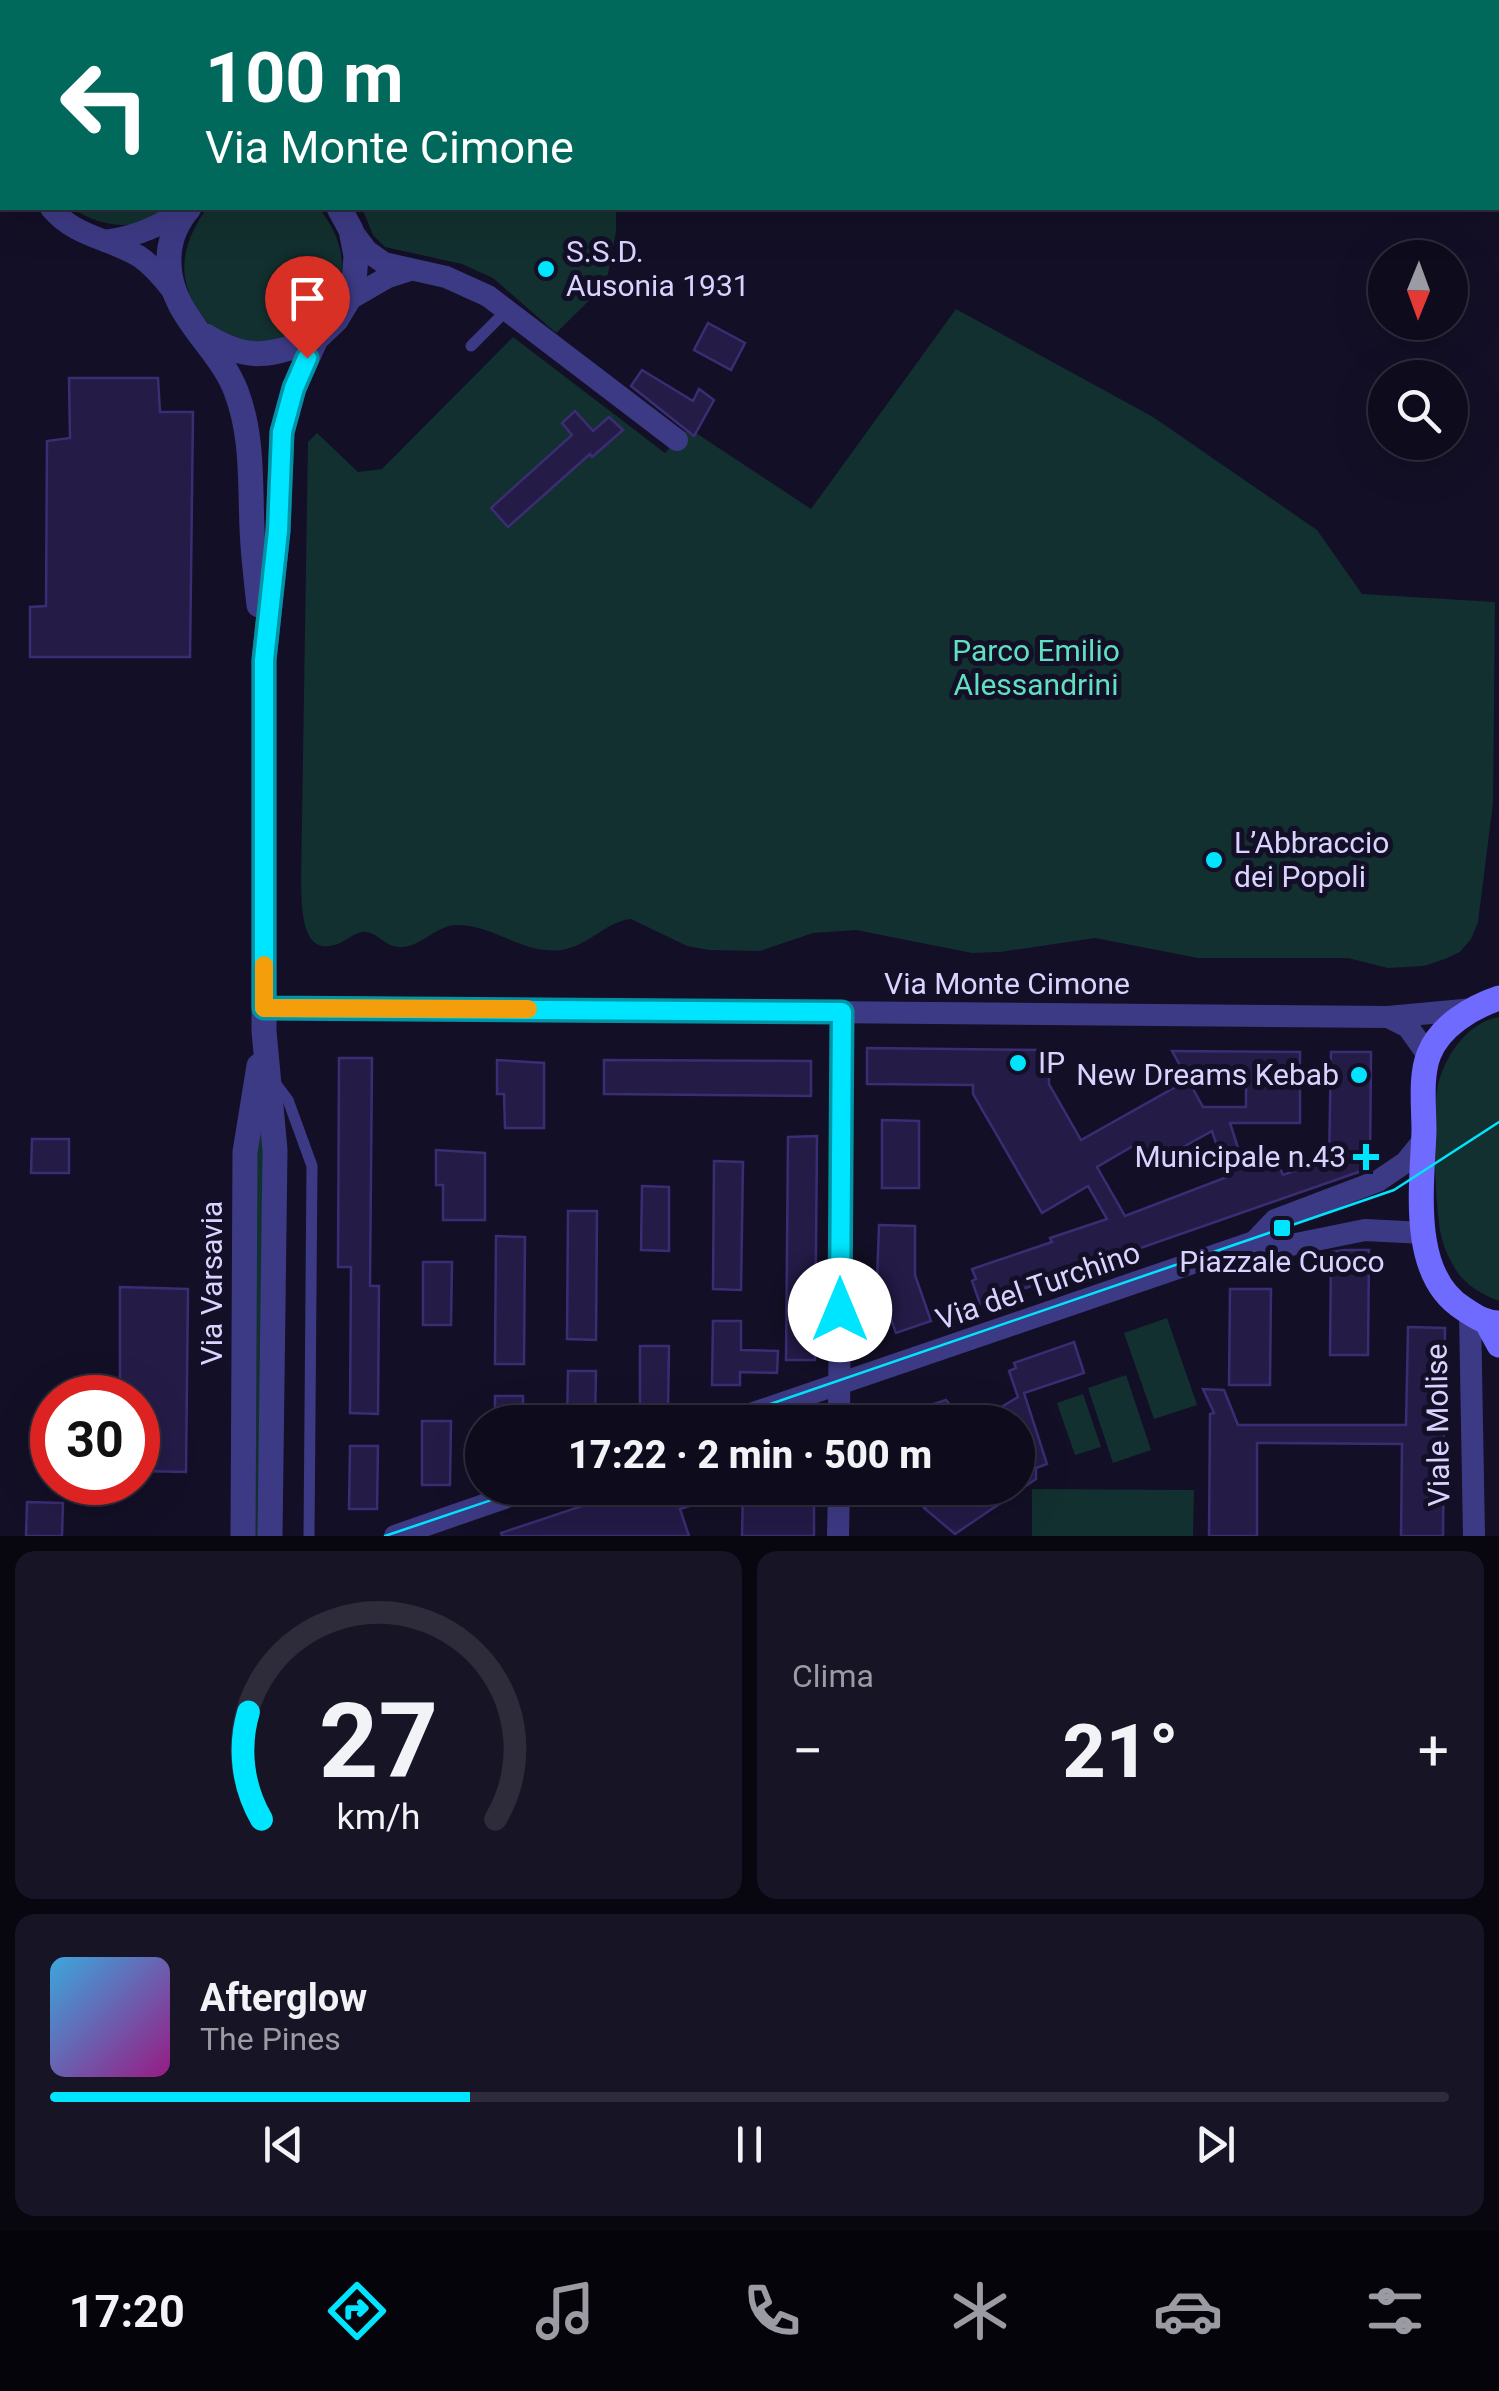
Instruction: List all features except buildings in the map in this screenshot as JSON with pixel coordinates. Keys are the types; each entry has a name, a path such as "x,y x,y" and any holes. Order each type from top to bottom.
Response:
{"main road":[{"path":"1489,1326 1450,1300 1440,1288 1424,1232 1423,1141 1428,1054 1444,1030 1492,999"}],"street":[{"path":"53,210 72,228 138,256 173,291"},
{"path":"105,241 137,236 185,210"},
{"path":"173,291 168,264 171,241 186,210"},
{"path":"345,219 367,251 384,263 462,282 506,310 677,440"},
{"path":"345,219 356,256 348,300"},
{"path":"348,300 388,277 410,270"},
{"name":"Via Varsavia","path":"173,291 184,314 226,368 244,415 251,466 252,532 264,660 264,1019 275,1170 270,1536"},
{"name":"Via Varsavia","path":"264,660 278,531 282,432 294,388 316,339 336,320 348,300"},
{"path":"201,333 234,350 270,355 316,339"},
{"name":"Via Monte Cimone","path":"264,1019 842,1012 1388,1017 1492,999"},
{"path":"840,1405 842,1012"},
{"path":"1388,1017 1408,1027 1428,1054"},
{"name":"Via Varsavia","path":"243,1536 245,1152 264,1019"},
{"name":"Via del Turchino","path":"1254,1242 1275,1220 1378,1181 1406,1162 1423,1141"},
{"name":"Via del Turchino","path":"780,1405 1254,1242 1292,1245 1366,1230 1424,1232"},
{"name":"Viale Molise","path":"1474,1536 1489,1326"},
{"path":"395,1536 426,1531 491,1505"},
{"path":"838,1536 839,1505"}],"lane":[{"path":"471,346 506,310"},
{"name":"Via Varsavia","path":"270,1077 288,1100 312,1166 309,1536"}],"green space":[{"path":"74,210 166,210 145,221 120,225"},
{"path":"206,210 320,210 339,246 340,280 328,308 304,330 275,342 244,342 215,329 192,300 187,287 184,263 194,229"},
{"name":"S.S.D. Ausonia 1931","path":"363,210 616,210 606,284 556,333 493,278 462,264 385,247 373,235"},
{"name":"Parco Emilio Alessandrini","path":"956,309 1153,417 1317,530 1362,594 1495,602 1493,803 1478,922 1460,952 1424,966 1388,968 1348,958 1198,958 1095,938 972,953 856,930 813,933 760,951 709,950 687,946 631,919 562,950 522,945 485,930 459,925 403,947 367,932 334,945 315,942 305,925 301,882 308,442 317,433 358,472 382,469 513,337 665,453 685,431 694,436 696,433 811,509"},
{"path":"1499,1017 1499,1301 1464,1280 1445,1249 1437,1202 1435,1134 1439,1081 1448,1060 1469,1032"},
{"path":"263,1117 259,1536 252,1536 256,1144"},
{"path":"1167,1318 1197,1405 1154,1419 1124,1333"},
{"path":"1126,1375 1151,1450 1113,1463 1088,1388"},
{"path":"1083,1394 1101,1447 1075,1455 1057,1403"},
{"path":"1035,1489 1194,1490 1193,1536 1032,1536"}],"tram line":[{"path":"768,1405 1394,1190 1499,1122"},
{"path":"385,1536 477,1505"}],"slow traffic":[{"path":"264,965 264,1008 528,1009"}],"place":[{"name":"S.S.D. Ausonia 1931","path":"546,269"},
{"name":"L’Abbraccio dei Popoli","path":"1214,860"},
{"name":"IP","path":"1018,1063"},
{"name":"New Dreams Kebab","path":"1359,1075"},
{"name":"Municipale n.43","path":"1366,1157"},
{"name":"Piazzale Cuoco","path":"1282,1228"}],"route":[{"path":"307,358 282,432 278,531 264,660 264,1008 842,1012 840,1310"}]}
